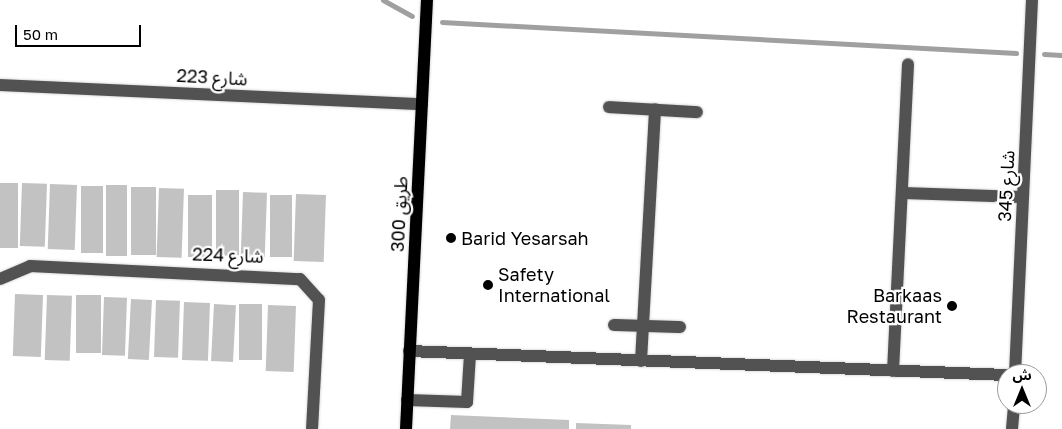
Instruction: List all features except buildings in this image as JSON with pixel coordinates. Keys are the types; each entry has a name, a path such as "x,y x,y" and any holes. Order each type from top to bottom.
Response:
{"main road":[{"name":"طريق 300","path":"406,429 427,0"}],"street":[{"name":"شارع 345","path":"1015,364 1032,0"},
{"path":"893,371 908,64"},
{"name":"شارع 223","path":"0,84 422,104"},
{"path":"609,107 697,112"},
{"path":"641,361 655,109"},
{"path":"902,193 1023,197"},
{"name":"شارع 224","path":"0,279 30,266 300,279 319,300 312,429"},
{"path":"614,324 680,327"},
{"path":"409,352 997,375"},
{"path":"407,400 467,402 470,354"},
{"path":"1012,429 1013,414"}],"waterway":[{"path":"383,0 412,16"},
{"path":"442,22 1016,53"},
{"path":"1044,54 1062,55"}],"place":[{"name":"Barid Yesarsah","path":"451,238"},
{"name":"Safety International","path":"488,285"},
{"name":"Barkaas Restaurant","path":"952,306"}]}
